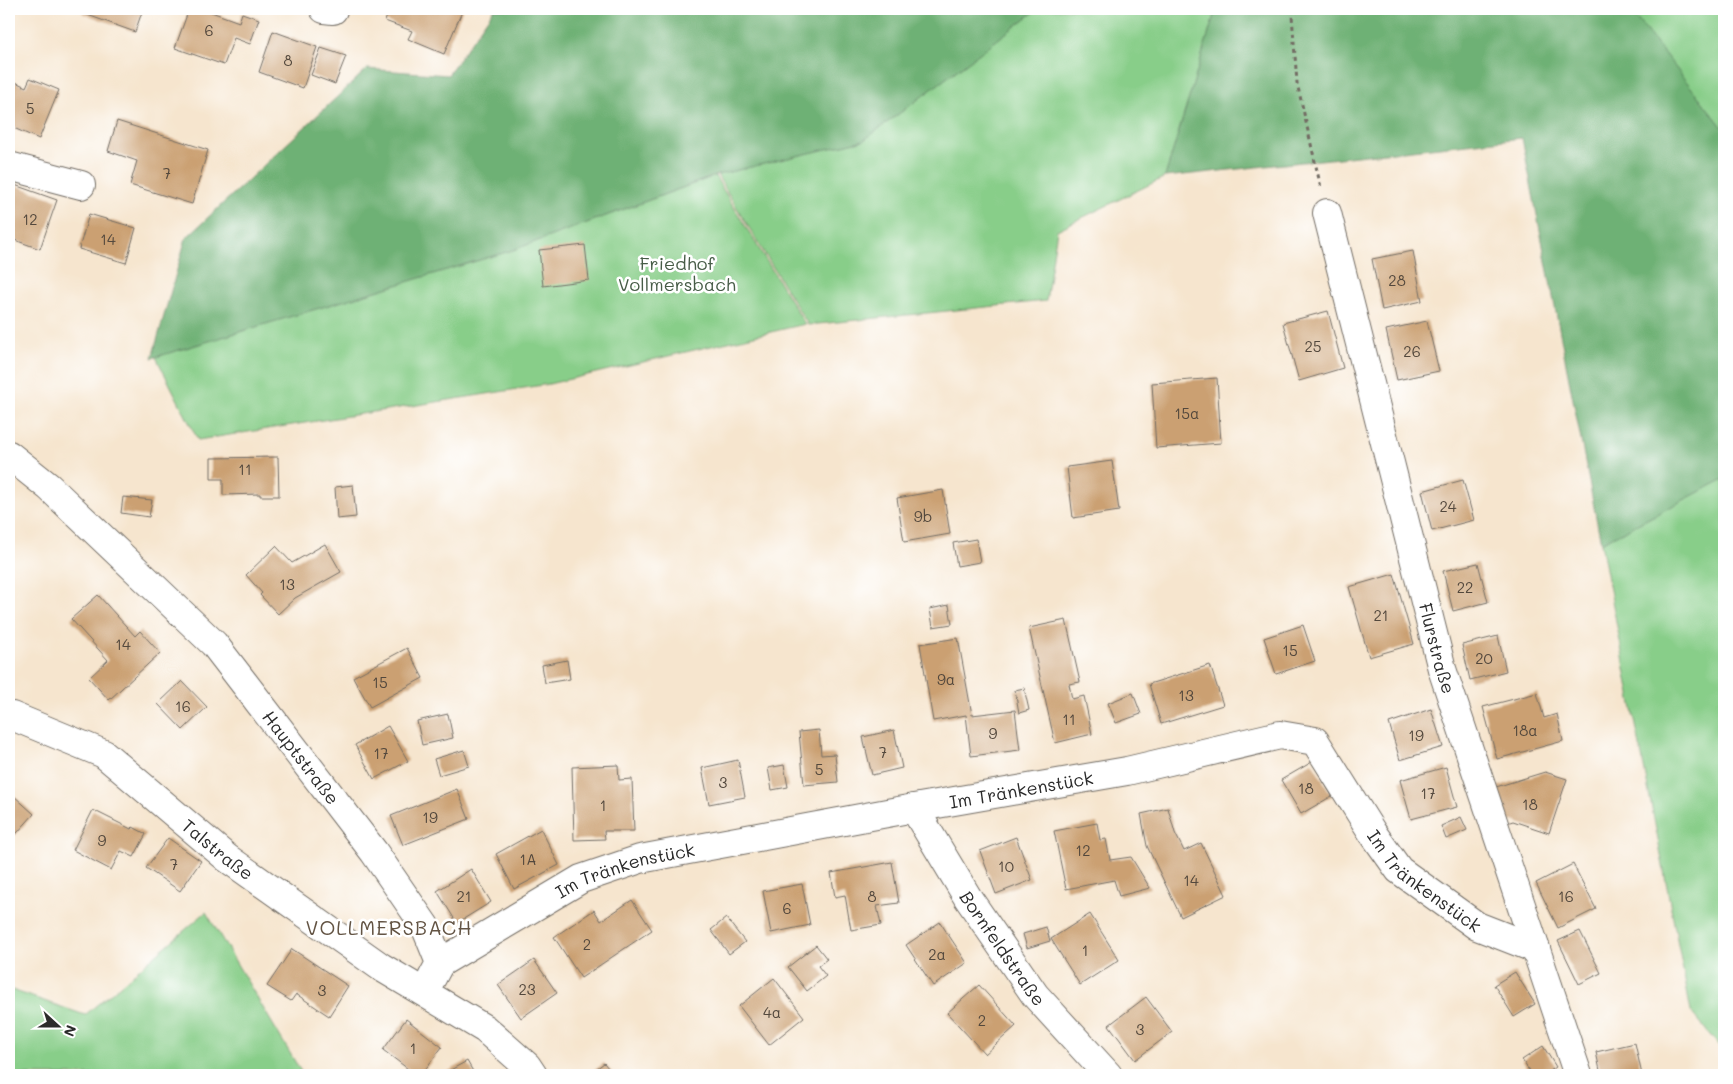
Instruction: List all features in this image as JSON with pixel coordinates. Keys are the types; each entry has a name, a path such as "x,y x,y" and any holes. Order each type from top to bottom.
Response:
{"street":[{"path":"9,166 81,185"},
{"name":"Flurstraße","path":"1327,213 1442,669 1578,1075"},
{"name":"Hauptstraße","path":"9,455 50,487 214,644 374,852 425,926 440,963"},
{"name":"Talstraße","path":"9,716 104,754 227,858 381,967 423,993"},
{"name":"Im Tränkenstück","path":"440,963 581,879 640,858 1127,771 1280,735 1315,741 1372,832 1399,870 1477,926 1536,949"},
{"name":"Bornfeldstraße","path":"914,808 968,898 1035,995 1108,1075"},
{"path":"440,963 423,993 485,1029 527,1066 534,1075"}],"path":[{"path":"1293,9 1297,84 1327,213"}],"green space":[{"path":"494,9 1038,9 864,140 717,175 513,250 152,358 186,238 367,69 448,75"},
{"path":"1038,9 1216,9 1165,177 1057,230 1046,301 808,325 717,175 864,140"},
{"path":"1216,9 1629,9 1724,129 1724,479 1601,543 1522,138 1165,177"},
{"path":"1629,9 1724,9 1724,129"},
{"name":"Friedhof Vollmersbach","path":"715,176 805,324 549,384 198,440 156,357 513,250"},
{"path":"1724,479 1724,1052 1691,1012 1601,543"},
{"path":"206,912 303,1075 11,1075 9,1073 9,989 85,1015"}],"building":[{"path":"84,9 143,9 135,32 82,13"},
{"path":"189,9 203,9 239,22 242,13 259,19 250,44 234,38 224,65 175,48"},
{"path":"390,9 463,9 444,54 408,39 412,31 385,21"},
{"path":"273,31 317,47 303,88 259,72"},
{"path":"321,48 346,56 335,84 311,75"},
{"path":"30,78 59,90 39,139 9,126 9,79 26,87"},
{"path":"117,121 208,150 192,204 130,185 137,161 108,151"},
{"path":"9,183 57,200 40,249 9,238"},
{"path":"89,214 136,228 126,263 79,249"},
{"path":"585,245 589,280 543,286 539,250"},
{"path":"1413,251 1422,301 1382,310 1372,259"},
{"path":"1328,311 1343,368 1299,381 1283,323"},
{"path":"1427,321 1439,371 1397,380 1386,330"},
{"path":"1217,378 1221,443 1156,448 1152,383"},
{"path":"278,457 279,496 260,496 260,494 223,495 223,479 211,479 211,458"},
{"path":"1112,461 1119,511 1073,518 1067,467"},
{"path":"1463,480 1474,520 1432,531 1422,491"},
{"path":"353,485 356,517 337,519 335,487"},
{"path":"943,490 950,534 904,542 897,498"},
{"path":"123,497 152,500 149,517 121,513"},
{"path":"976,539 980,562 957,566 953,543"},
{"path":"325,544 341,572 295,598 278,614 260,595 262,593 246,575 276,546 292,563"},
{"path":"1478,563 1488,602 1453,611 1443,571"},
{"path":"1394,574 1414,644 1369,657 1349,587"},
{"path":"98,595 135,636 140,631 160,653 109,700 89,678 108,660 71,619"},
{"path":"949,605 952,624 933,627 930,609"},
{"path":"1066,620 1080,682 1069,684 1072,699 1084,696 1092,734 1055,743 1029,628"},
{"path":"1303,625 1315,661 1276,674 1264,638"},
{"path":"1498,636 1506,671 1470,680 1462,645"},
{"path":"958,638 972,715 1015,710 1020,750 971,756 966,715 933,721 920,644"},
{"path":"407,648 423,678 370,707 353,677"},
{"path":"567,660 570,679 545,683 542,665"},
{"path":"1210,665 1223,705 1161,724 1149,684"},
{"path":"182,681 207,707 183,730 158,704"},
{"path":"1024,688 1029,710 1019,713 1015,690"},
{"path":"1133,693 1141,714 1116,723 1108,703"},
{"path":"1537,693 1544,718 1557,714 1563,741 1497,759 1483,707"},
{"path":"1431,709 1443,747 1400,760 1389,723"},
{"path":"448,714 453,738 422,745 417,721"},
{"path":"388,726 408,761 374,779 355,745"},
{"path":"819,730 821,755 835,754 838,782 804,785 799,732"},
{"path":"894,730 902,768 872,775 863,737"},
{"path":"464,750 469,766 439,775 434,759"},
{"path":"738,760 745,797 709,804 702,768"},
{"path":"1312,762 1332,796 1301,814 1281,780"},
{"path":"618,765 619,780 632,779 634,831 604,831 605,839 574,840 572,767"},
{"path":"784,765 788,787 772,790 768,768"},
{"path":"1446,767 1457,807 1411,819 1400,780"},
{"path":"1545,772 1567,779 1549,833 1513,821 1507,823 1496,787"},
{"path":"457,789 469,819 403,845 391,816"},
{"path":"13,795 34,814 9,842 9,800"},
{"path":"1168,808 1175,833 1184,851 1201,843 1226,895 1181,917 1147,846 1141,814"},
{"path":"93,810 131,829 133,827 146,834 134,857 121,851 111,870 73,850"},
{"path":"1461,817 1467,830 1446,839 1441,826"},
{"path":"1097,823 1100,840 1106,839 1110,860 1131,857 1150,888 1119,896 1114,880 1066,889 1054,831"},
{"path":"541,829 559,865 514,889 496,854"},
{"path":"1016,837 1032,880 996,894 980,851"},
{"path":"168,838 201,861 180,891 146,868"},
{"path":"892,862 899,903 877,906 881,925 851,930 845,895 835,897 831,873"},
{"path":"1573,864 1596,909 1558,928 1536,883"},
{"path":"471,869 491,902 457,923 437,891"},
{"path":"802,884 810,925 771,933 763,891"},
{"path":"632,900 652,930 581,978 554,937 594,910 601,921"},
{"path":"1090,914 1119,960 1080,985 1051,939"},
{"path":"726,918 745,942 729,954 711,930"},
{"path":"940,922 967,963 933,986 906,945"},
{"path":"1046,927 1050,941 1027,948 1023,934"},
{"path":"1580,931 1601,973 1579,984 1558,941"},
{"path":"816,945 827,959 818,966 826,976 807,991 788,967"},
{"path":"292,949 348,986 329,1016 296,994 291,1001 267,986"},
{"path":"534,960 557,993 521,1018 498,985"},
{"path":"1515,972 1535,1004 1514,1017 1494,985"},
{"path":"774,978 804,1017 769,1045 739,1006"},
{"path":"979,985 1016,1026 985,1054 947,1013"},
{"path":"1146,997 1172,1032 1135,1060 1109,1025"},
{"path":"406,1019 442,1047 421,1075 416,1075 383,1050"},
{"path":"1635,1043 1642,1075 1601,1075 1596,1052"},
{"path":"1543,1046 1556,1067 1544,1075 1532,1075 1522,1060"},
{"path":"467,1061 475,1075 446,1075 445,1073"},
{"path":"604,1063 614,1075 588,1075"}],"district":[{"name":"VOLLMERSBACH","path":"389,927"}]}
